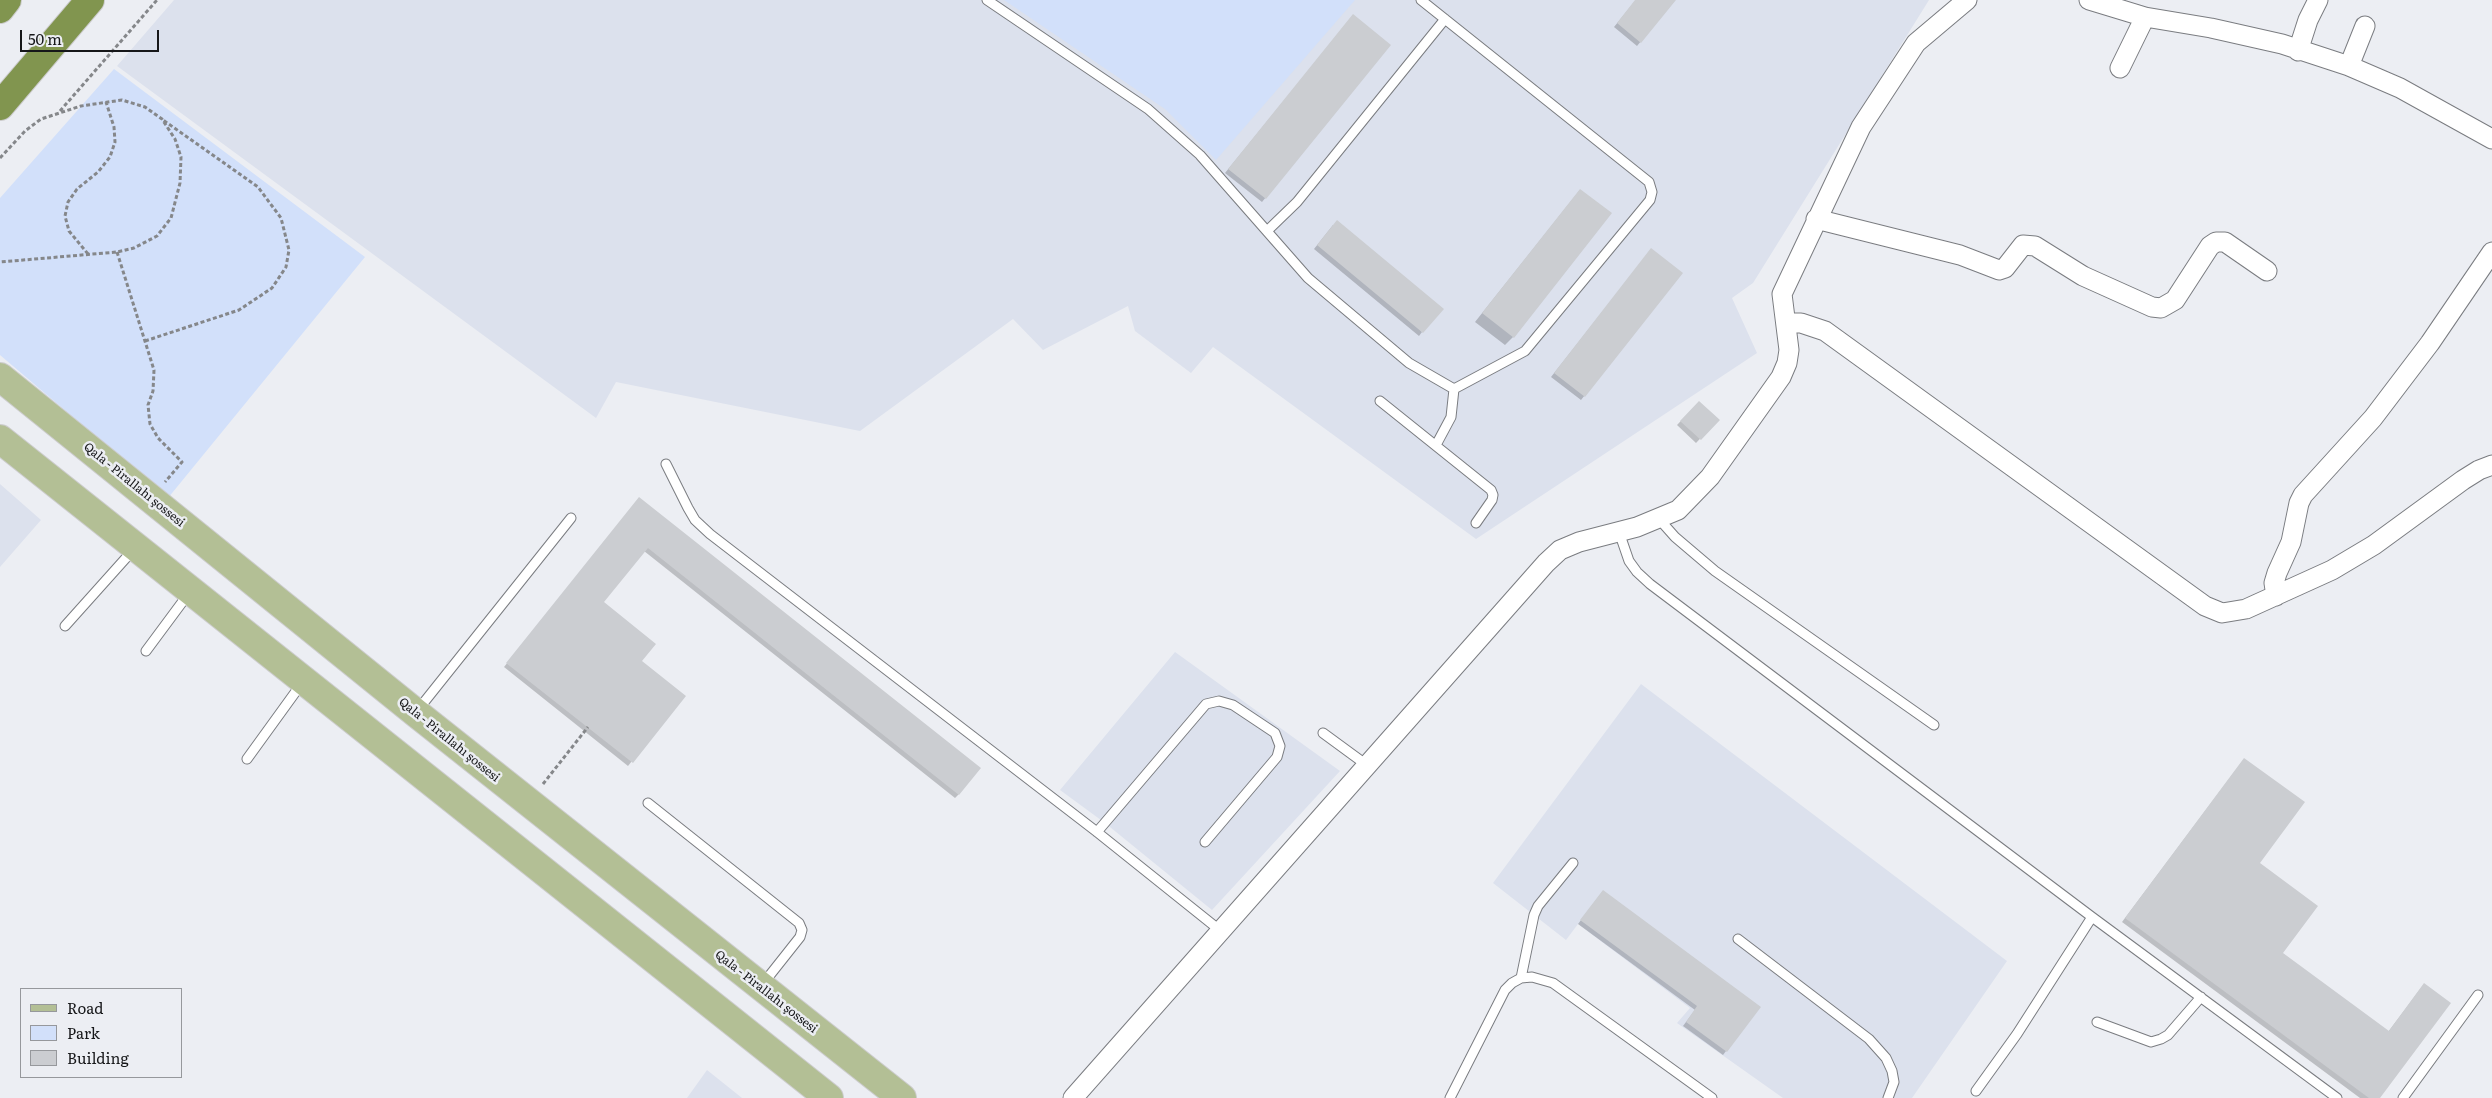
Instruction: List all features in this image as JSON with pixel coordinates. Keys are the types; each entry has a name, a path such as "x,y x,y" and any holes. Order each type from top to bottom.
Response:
{"highway":[{"path":"0,9 7,0"},
{"path":"0,106 90,0"}],"main road":[{"name":"Qala - Pirallahı şossesi","path":"0,377 416,713 902,1098"},
{"path":"0,439 829,1098"}],"street":[{"path":"1073,1098 1560,550 1579,542 1659,519 1678,510 1710,477 1781,377 1787,363 1789,350 1782,294 1860,127 1904,59 1929,30 1967,0"},
{"path":"2089,0 2144,17 2211,28 2282,44 2298,51 2349,66 2400,88 2492,139"},
{"path":"2298,51 2308,20 2318,0"},
{"path":"2120,68 2144,17"},
{"path":"2349,66 2365,26"},
{"path":"1816,219 1960,255 1999,270 2005,268 2023,245 2035,246 2083,276 2152,307 2160,308 2175,300 2210,246 2216,242 2225,242 2267,271"},
{"path":"2276,596 2274,583 2276,574 2291,542 2299,503 2303,495 2373,418 2430,343 2492,252"},
{"path":"1786,324 1806,324 1825,331 2213,611 2234,613 2310,582 2356,556 2463,480 2479,470 2492,465"}],"lane":[{"path":"987,0 1148,109 1200,155 1308,278 1409,363 1454,388"},
{"path":"1421,0 1649,182 1652,192 1650,200 1526,351 1454,388"},
{"path":"1267,231 1296,202 1445,19"},
{"path":"1436,445 1451,416 1454,388"},
{"path":"1380,401 1491,490 1492,500 1476,523"},
{"path":"666,464 695,520 710,534 1097,832 1222,932"},
{"path":"416,713 571,518"},
{"path":"1659,519 1675,537 1715,571 1934,725"},
{"path":"1619,532 1629,561 1637,572 1650,584 2092,917 2337,1098"},
{"path":"65,626 136,547"},
{"path":"146,651 190,591"},
{"path":"247,759 304,681"},
{"path":"1097,832 1206,704 1219,701 1233,704 1275,733 1280,746 1277,756 1205,842"},
{"path":"1323,733 1368,766"},
{"path":"648,803 798,922 802,930 800,937 760,987"},
{"path":"1521,978 1534,915 1538,906 1573,863"},
{"path":"1976,1090 2017,1034 2092,917"},
{"path":"1738,939 1869,1039 1886,1058 1892,1071 1894,1082 1888,1098"},
{"path":"1450,1098 1505,990 1521,978 1532,977 1553,983 1712,1098"},
{"path":"2402,1098 2478,995"},
{"path":"2097,1022 2151,1042 2168,1035 2200,997"}],"path":[{"path":"60,111 157,0"},
{"path":"0,158 25,131 41,119 60,111 122,100 145,107 258,187 281,218 289,250 286,267 272,288 239,310 145,341"},
{"path":"88,254 70,231 65,216 68,202 77,189 98,172 110,157 115,142 114,127 106,102"},
{"path":"0,262 116,252 134,248 157,236 171,218 180,183 181,157 175,139 162,119"},
{"path":"116,252 154,370 152,391 148,405 150,424 158,438 182,462 161,486"},
{"path":"528,802 588,728"}],"shaded area":[{"path":"174,0 1929,0 1753,283 1732,298 1757,353 1476,539 1213,347 1191,373 1135,331 1128,306 1043,350 1013,319 860,431 616,382 596,418 117,66"},
{"path":"0,484 41,520 0,567"},
{"path":"1175,652 1340,771 1212,910 1105,823 1060,790"},
{"path":"1641,684 2007,961 1912,1098 1783,1098 1677,1023 1690,1008 1578,924 1566,940 1493,883"},
{"path":"707,1070 742,1098 687,1098"}],"green space":[{"path":"1004,0 1355,0 1216,160 1165,109"},
{"path":"114,69 365,257 168,498 0,355 0,198"}],"building":[{"path":"1635,0 1676,0 1641,43 1617,23"},
{"path":"1353,14 1391,45 1266,199 1228,169"},
{"path":"1580,189 1612,213 1514,338 1482,313"},
{"path":"1337,220 1444,309 1423,333 1317,245"},
{"path":"1651,248 1683,273 1585,397 1554,373"},
{"path":"1699,401 1720,420 1701,440 1680,421"},
{"path":"639,497 981,768 959,795 648,548 604,602 656,644 642,661 686,696 633,763 506,663"},
{"path":"2244,758 2305,802 2260,863 2318,906 2283,953 2389,1031 2424,983 2451,1003 2380,1098 2369,1098 2125,918"},
{"path":"1603,890 1761,1007 1727,1052 1686,1022 1697,1006 1580,920"}]}
